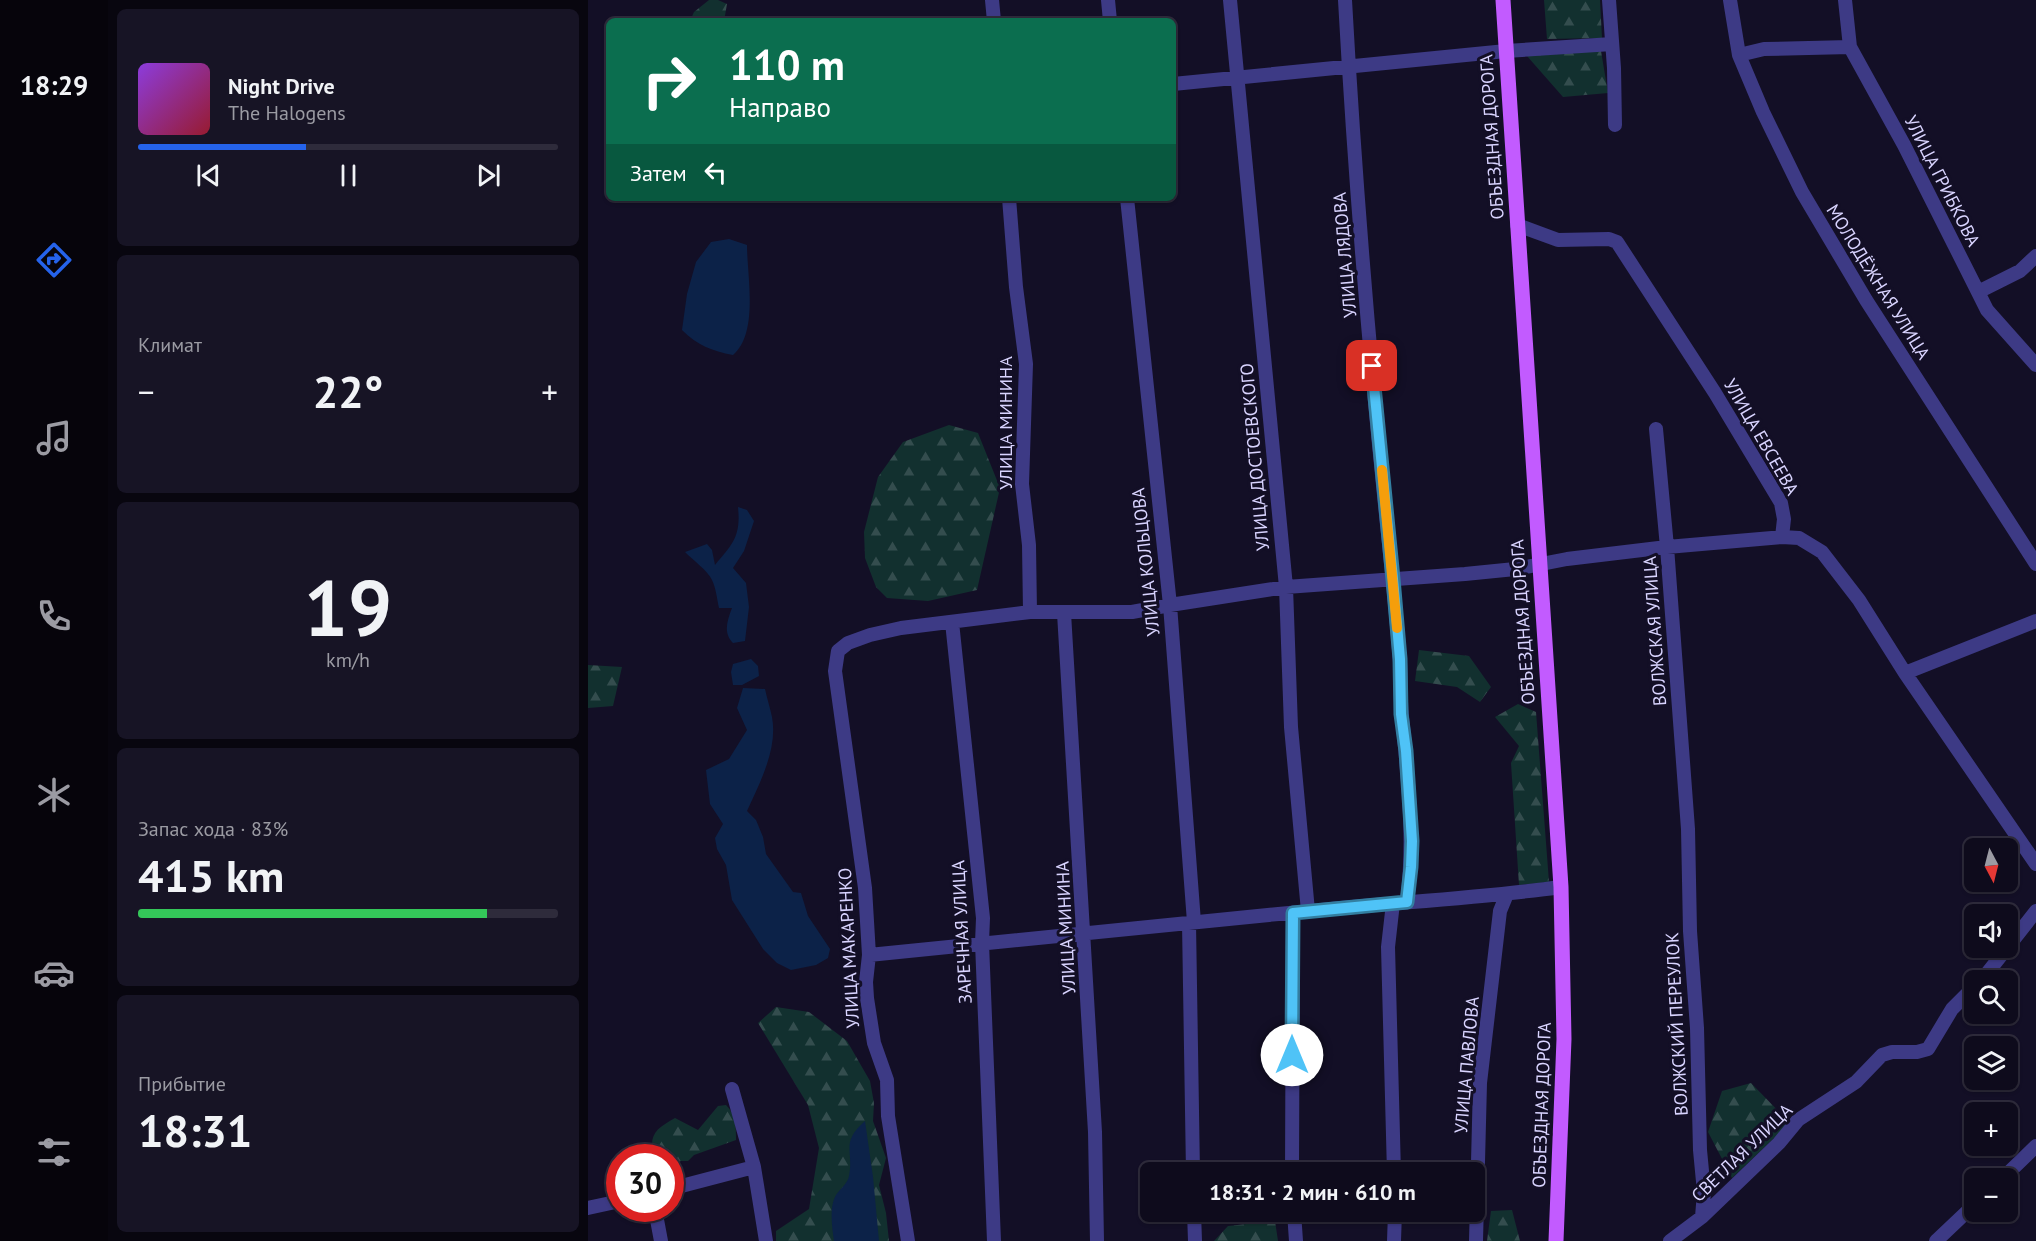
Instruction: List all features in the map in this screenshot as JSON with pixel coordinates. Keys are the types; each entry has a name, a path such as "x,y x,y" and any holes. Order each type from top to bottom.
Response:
{"main road":[{"name":"ОБЪЕЗДНАЯ ДОРОГА","path":"1503,0 1561,887 1564,1039 1556,1241"}],"street":[{"path":"992,0 994,18"},
{"path":"1108,0 1110,18"},
{"name":"УЛИЦА ДОСТОЕВСКОГО","path":"1230,0 1286,587 1291,727 1308,911"},
{"name":"УЛИЦА ЛЯДОВА","path":"1345,0 1371,354 1393,579 1412,841 1411,867 1388,946 1394,1162"},
{"path":"1609,0 1615,125"},
{"name":"МОЛОДЁЖНАЯ УЛИЦА","path":"1730,0 1739,55 1802,192 1866,300 2036,564"},
{"name":"УЛИЦА ГРИБКОВА","path":"1845,0 1850,47 1904,145 1987,310 2036,365"},
{"path":"1176,84 1506,51 1612,44"},
{"path":"1739,55 1764,49 1850,47"},
{"name":"УЛИЦА МИНИНА","path":"1009,201 1016,287 1026,364 1022,484 1029,545 1030,612"},
{"name":"УЛИЦА КОЛЬЦОВА","path":"1127,201 1170,604 1192,923 1193,1162"},
{"name":"УЛИЦА ЕВСЕЕВА","path":"1517,225 1558,240 1609,239 1617,242 1715,393 1781,503 1785,519 1782,537"},
{"path":"1978,292 2020,271 2036,256"},
{"name":"ВОЛЖСКАЯ УЛИЦА","path":"1656,429 1688,829"},
{"path":"952,622 1030,612 1132,612 1170,604 1286,587 1485,572 1667,547 1782,537 1799,538 1822,552 1859,600 1905,673 2036,864"},
{"name":"УЛИЦА МИНИНА","path":"1064,613 1095,1132 1097,1241"},
{"path":"1905,673 2036,621"},
{"name":"УЛИЦА МАКАРЕНКО","path":"908,1241 888,1116 887,1080 874,1043 867,998 866,888 835,671 838,651 848,643 901,628 952,622"},
{"name":"ЗАРЕЧНАЯ УЛИЦА","path":"952,622 983,918 982,943 994,1241"},
{"name":"ВОЛЖСКИЙ ПЕРЕУЛОК","path":"1688,829 1690,931 1704,1192 1702,1217"},
{"path":"868,955 1561,887"},
{"name":"УЛИЦА ПАВЛОВА","path":"1476,1241 1480,1083 1500,911 1507,894"},
{"path":"1992,970 2036,911"},
{"path":"1292,1162 1293,913"},
{"name":"СВЕТЛАЯ УЛИЦА","path":"1670,1241 1702,1217 1779,1143 1798,1120 1856,1082 1882,1055 1928,1049 1952,1009 1964,997"},
{"path":"732,1089 754,1167 766,1241"},
{"path":"2013,1168 2036,1146"},
{"path":"684,1185 754,1167"},
{"path":"588,1208 606,1204"},
{"path":"1936,1241 1964,1214"},
{"path":"657,1222 661,1241"},
{"path":"1194,1222 1195,1241"},
{"path":"1295,1222 1296,1241"},
{"path":"1394,1241 1395,1222"}],"green space":[{"path":"709,0 718,0 727,4 725,18 691,18 694,12"},
{"path":"1544,0 1600,0 1602,38 1547,39"},
{"path":"1601,51 1608,93 1563,97 1527,56"},
{"path":"949,425 978,433 1000,488 977,590 928,601 887,598 876,587 865,558 864,532 878,477 903,442"},
{"path":"1419,650 1469,656 1491,687 1480,702 1457,687 1415,681"},
{"path":"588,665 622,667 613,706 588,708"},
{"path":"1518,704 1536,712 1549,882 1519,885 1511,763 1519,746 1495,717"},
{"path":"776,1007 809,1012 847,1041 870,1081 874,1103 873,1121 886,1158 879,1185 886,1213 889,1241 776,1241 776,1231 809,1209 819,1148 808,1105 758,1023"},
{"path":"1751,1083 1790,1123 1732,1178 1708,1132 1722,1091"},
{"path":"726,1105 734,1117 736,1140 694,1155 688,1161 684,1161 684,1144 652,1144 658,1129 675,1118 698,1130 718,1106"},
{"path":"1512,1210 1520,1241 1487,1241 1491,1211"},
{"path":"1275,1222 1278,1241 1214,1241 1228,1226"}],"water":[{"path":"729,239 747,245 750,303 746,333 741,345 733,355 705,347 682,330 687,294 696,262 711,242"},
{"path":"738,507 747,510 754,521 744,551 733,568 746,583 749,607 745,641 733,643 727,631 727,622 732,608 719,608 715,586 710,577 685,552 707,544 712,550 715,565 727,551 737,533"},
{"path":"751,659 758,666 759,676 742,685 733,685 731,672 733,664"},
{"path":"743,688 765,689 773,729 767,765 747,811 756,820 763,837 766,854 793,892 801,893 808,916 830,949 828,958 816,965 791,970 777,963 763,949 732,900 726,865 717,849 715,838 723,824 710,804 706,770 729,759 747,730 737,708"},
{"path":"865,1121 879,1241 834,1241 832,1205 836,1195 848,1179 850,1141"}],"slow traffic":[{"path":"1382,470 1397,628"}],"route":[{"path":"1292,1055 1293,913 1407,902 1412,841 1401,714 1400,659 1372,366"}]}
